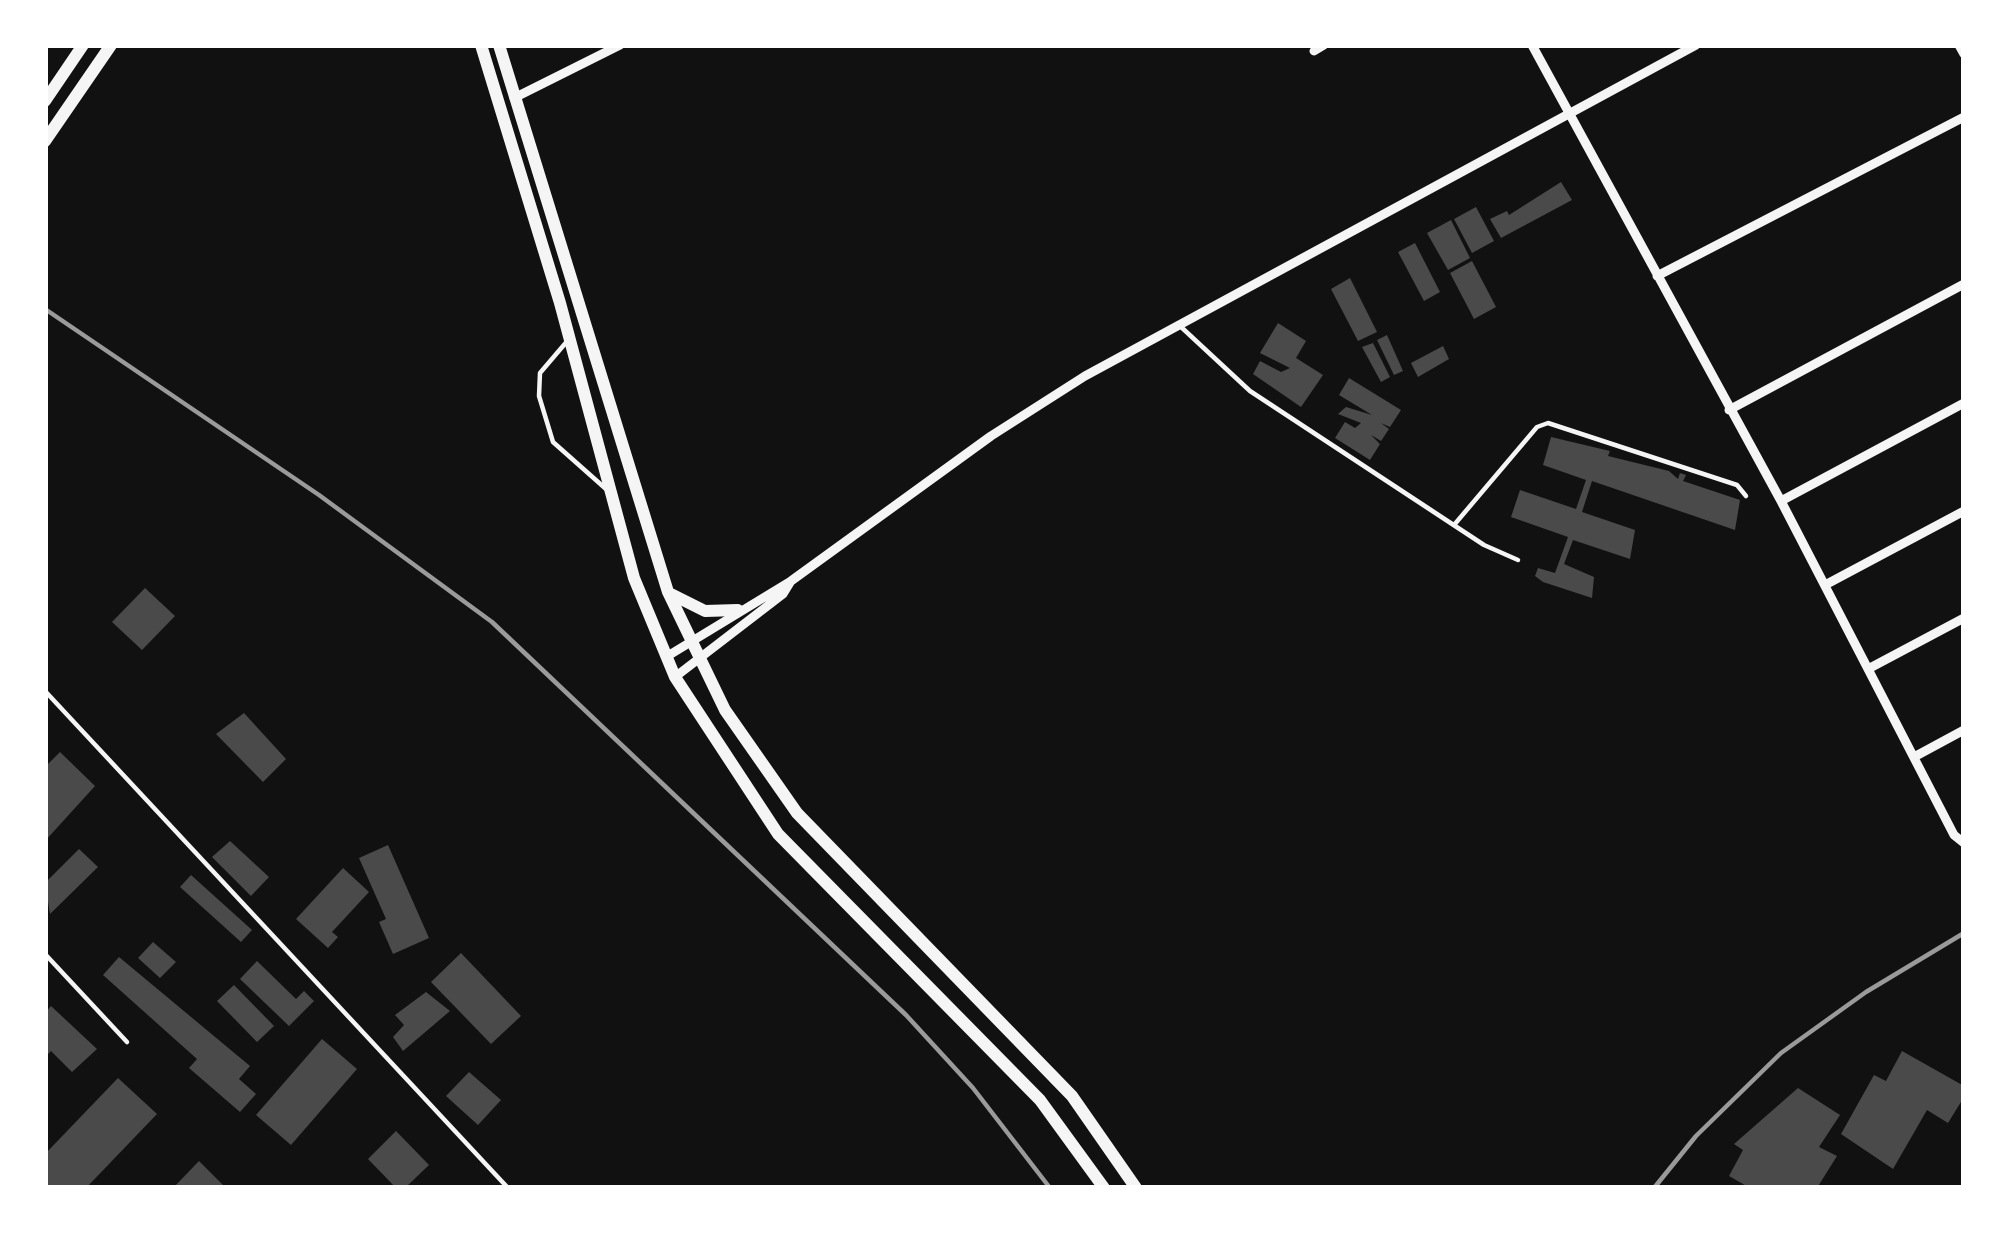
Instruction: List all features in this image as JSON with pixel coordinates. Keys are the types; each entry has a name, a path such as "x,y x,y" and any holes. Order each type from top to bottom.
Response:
{"main road":[{"path":"45,101 83,45"},
{"path":"45,141 111,45"},
{"path":"481,45 570,338 610,493 675,677 778,834 1040,1100 1104,1188"},
{"path":"499,45 668,592 699,661 757,760 797,813 1072,1096 1136,1188"},
{"path":"668,592 705,611 738,610"}],"street":[{"path":"514,98 620,45"},
{"path":"1532,45 1781,502 1954,835 1964,843"},
{"path":"665,658 791,581 991,436 1176,322 1696,45"},
{"path":"1959,45 1964,54"},
{"path":"1657,276 1964,117"},
{"path":"1729,410 1964,284"},
{"path":"1781,502 1964,403"},
{"path":"1825,585 1964,511"},
{"path":"675,677 783,594 791,581"},
{"path":"1868,669 1964,618"},
{"path":"1914,757 1964,730"}],"lane":[{"path":"1176,322 1250,391 1454,525 1518,560"},
{"path":"570,338 540,374 538,396 554,442 610,493"},
{"path":"1454,525 1537,427 1548,423 1737,484 1746,496"},
{"path":"45,691 508,1188"},
{"path":"45,954 128,1042"}],"building":[{"path":"1561,182 1572,200 1501,238 1490,219 1507,211 1509,215"},
{"path":"1476,207 1494,241 1472,253 1454,219"},
{"path":"1451,220 1470,258 1448,270 1427,233"},
{"path":"1415,243 1440,292 1424,301 1398,252"},
{"path":"1472,261 1496,307 1474,319 1450,273"},
{"path":"1350,278 1377,332 1358,341 1331,289"},
{"path":"1278,323 1306,341 1296,358 1323,375 1301,407 1253,374 1260,361 1281,372 1290,368 1260,353"},
{"path":"1387,335 1403,371 1394,375 1377,340"},
{"path":"1373,343 1390,377 1381,382 1362,347"},
{"path":"1443,346 1449,359 1418,377 1411,363"},
{"path":"1349,378 1401,410 1390,427 1381,423 1389,429 1381,441 1371,435 1380,444 1370,460 1335,438 1345,422 1355,428 1361,423 1338,414 1346,407 1372,415 1339,395"},
{"path":"1551,437 1610,451 1608,456 1669,471 1678,479 1680,473 1686,475 1683,481 1740,500 1735,530 1592,481 1582,512 1635,530 1630,559 1573,540 1564,564 1594,577 1592,598 1543,582 1535,576 1538,568 1555,573 1568,537 1511,517 1520,490 1576,509 1586,480 1543,465"},
{"path":"145,588 175,616 142,650 112,622"},
{"path":"244,713 286,759 263,782 216,734"},
{"path":"60,752 95,786 45,841 45,767"},
{"path":"230,841 269,877 251,896 212,857"},
{"path":"388,845 429,938 393,954 379,922 386,919 359,858"},
{"path":"79,849 98,867 50,914 45,883"},
{"path":"343,868 369,892 332,932 338,937 328,948 296,919"},
{"path":"191,875 252,930 241,942 180,887"},
{"path":"153,942 176,962 160,978 138,958"},
{"path":"461,953 521,1016 491,1044 431,982"},
{"path":"119,957 250,1066 239,1079 256,1094 240,1112 189,1068 197,1059 103,975"},
{"path":"257,961 296,999 304,991 314,1001 289,1026 240,979"},
{"path":"234,985 274,1026 257,1042 217,1001"},
{"path":"426,992 450,1011 403,1051 393,1037 404,1025 395,1015"},
{"path":"51,1006 97,1049 72,1072 51,1051 45,1057 45,1013"},
{"path":"322,1039 357,1069 291,1145 256,1115"},
{"path":"1902,1051 1964,1086 1964,1097 1948,1123 1927,1110 1893,1169 1841,1134 1874,1075 1886,1081"},
{"path":"469,1072 501,1100 478,1125 446,1096"},
{"path":"118,1078 157,1114 86,1188 45,1188 45,1154"},
{"path":"1798,1088 1840,1115 1819,1147 1837,1156 1817,1188 1750,1188 1729,1176 1743,1150 1734,1144"},
{"path":"396,1131 429,1165 405,1188 396,1188 368,1159"},
{"path":"199,1161 226,1188 173,1188"}],"railway":[{"path":"45,309 319,495 492,622 906,1015 973,1088 1050,1188"},
{"path":"1654,1188 1696,1136 1781,1053 1866,992 1964,933"}]}
